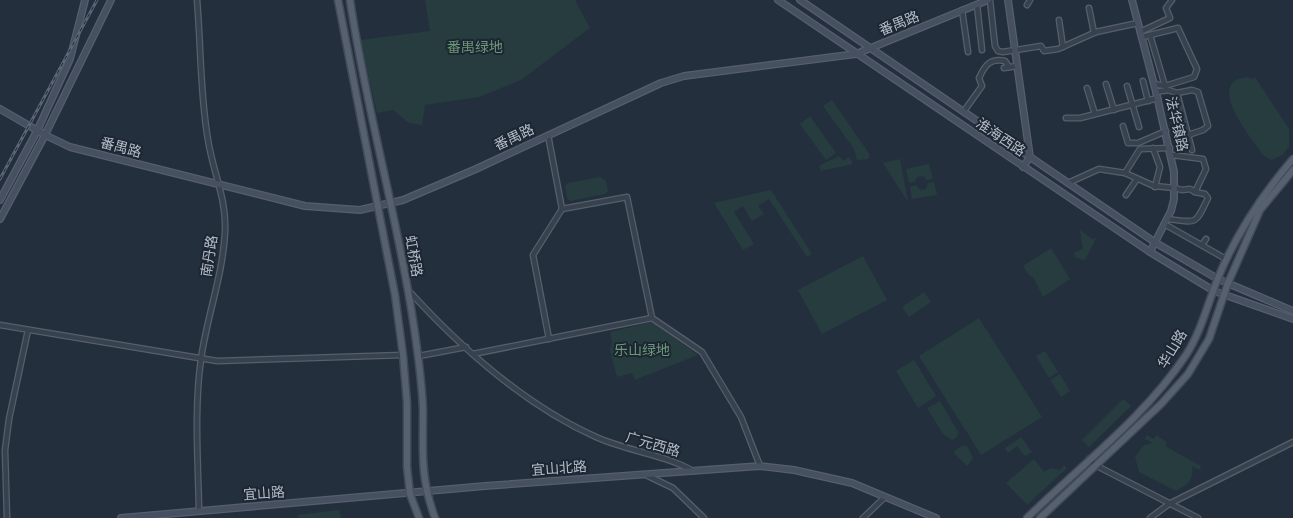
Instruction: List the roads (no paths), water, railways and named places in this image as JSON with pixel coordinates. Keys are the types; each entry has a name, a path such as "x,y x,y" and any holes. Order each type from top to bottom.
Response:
{"main road":[{"name":"虹桥路","path":"338,0 395,295 407,403 407,467 410,494 419,518"},
{"name":"虹桥路","path":"350,0 356,42 392,203 419,356 426,491 435,518"},
{"name":"华山路","path":"1027,518 1090,459 1163,386 1187,353 1226,259 1252,212 1293,159"},
{"name":"华山路","path":"1040,518 1162,404 1188,374 1209,338 1228,283 1260,210 1293,170"}],"street":[{"path":"0,200 37,131 70,59 85,0"},
{"path":"0,219 45,136 111,0"},
{"name":"南丹路","path":"197,0 207,139 217,185 225,204 225,238 201,359 198,429 199,510 201,518"},
{"name":"淮海西路","path":"778,0 1150,252 1214,291 1293,319"},
{"name":"淮海西路","path":"800,0 1156,243 1218,279 1293,311"},
{"path":"989,0 998,51 1041,46 1044,51 1063,47 1094,33 1138,23"},
{"name":"番禺路","path":"0,109 45,136 70,147 304,206 360,210 392,203 476,169 661,83 684,76 856,54 989,0"},
{"path":"1008,0 1030,157 1023,167"},
{"name":"法华镇路","path":"1132,0 1172,155 1175,188 1167,222 1150,252"},
{"path":"1141,35 1170,18 1166,8 1172,0"},
{"path":"977,5 982,50"},
{"path":"1089,8 1094,33"},
{"path":"962,10 968,52"},
{"path":"1058,20 1063,47"},
{"path":"1141,35 1150,35 1178,28 1197,68 1194,77 1165,86 1154,84"},
{"path":"1150,35 1165,86"},
{"path":"964,111 982,86 979,78 984,65 995,59 1005,61 1006,68 1017,66"},
{"path":"1149,62 1157,60"},
{"path":"1143,81 1148,101"},
{"path":"1106,84 1114,110"},
{"path":"1127,86 1138,127"},
{"path":"1087,88 1095,114"},
{"path":"1066,118 1133,106 1148,101 1168,90 1177,93 1192,90 1198,92 1208,126 1203,130 1188,134"},
{"path":"1177,93 1192,150"},
{"path":"1123,126 1128,143 1138,143 1166,131"},
{"path":"548,135 562,209 532,255 550,339"},
{"path":"1153,148 1154,156 1160,168 1155,186"},
{"path":"1125,173 1140,149 1170,148"},
{"path":"1172,155 1203,159 1206,170 1195,192"},
{"path":"1068,183 1099,169 1125,173 1155,186 1182,190 1190,189 1205,194 1208,198 1198,219 1192,222 1167,222"},
{"path":"1126,195 1137,179"},
{"path":"562,209 628,198 652,318 702,352 741,417 760,466"},
{"path":"1167,222 1202,246 1226,259"},
{"path":"1202,246 1206,239"},
{"name":"广元西路","path":"408,290 473,354 523,395 573,426 615,446 680,464 694,471 760,466 828,477 852,483 936,518"},
{"path":"473,354 652,318"},
{"path":"0,325 201,359 403,356"},
{"path":"7,518 5,450 9,419 28,330"},
{"path":"419,356 466,347"},
{"path":"1150,518 1169,504 1293,442"},
{"path":"1090,459 1096,465 1198,518"},
{"name":"宜山北路","path":"410,494 426,491 694,471"},
{"path":"644,474 673,488 704,518"},
{"name":"宜山路","path":"121,518 199,510 410,494"},
{"path":"863,518 885,497"}],"railway":[{"path":"0,179 97,0"}],"park label":[{"name":"番禺绿地","path":"475,47"},
{"name":"乐山绿地","path":"642,350"}]}
